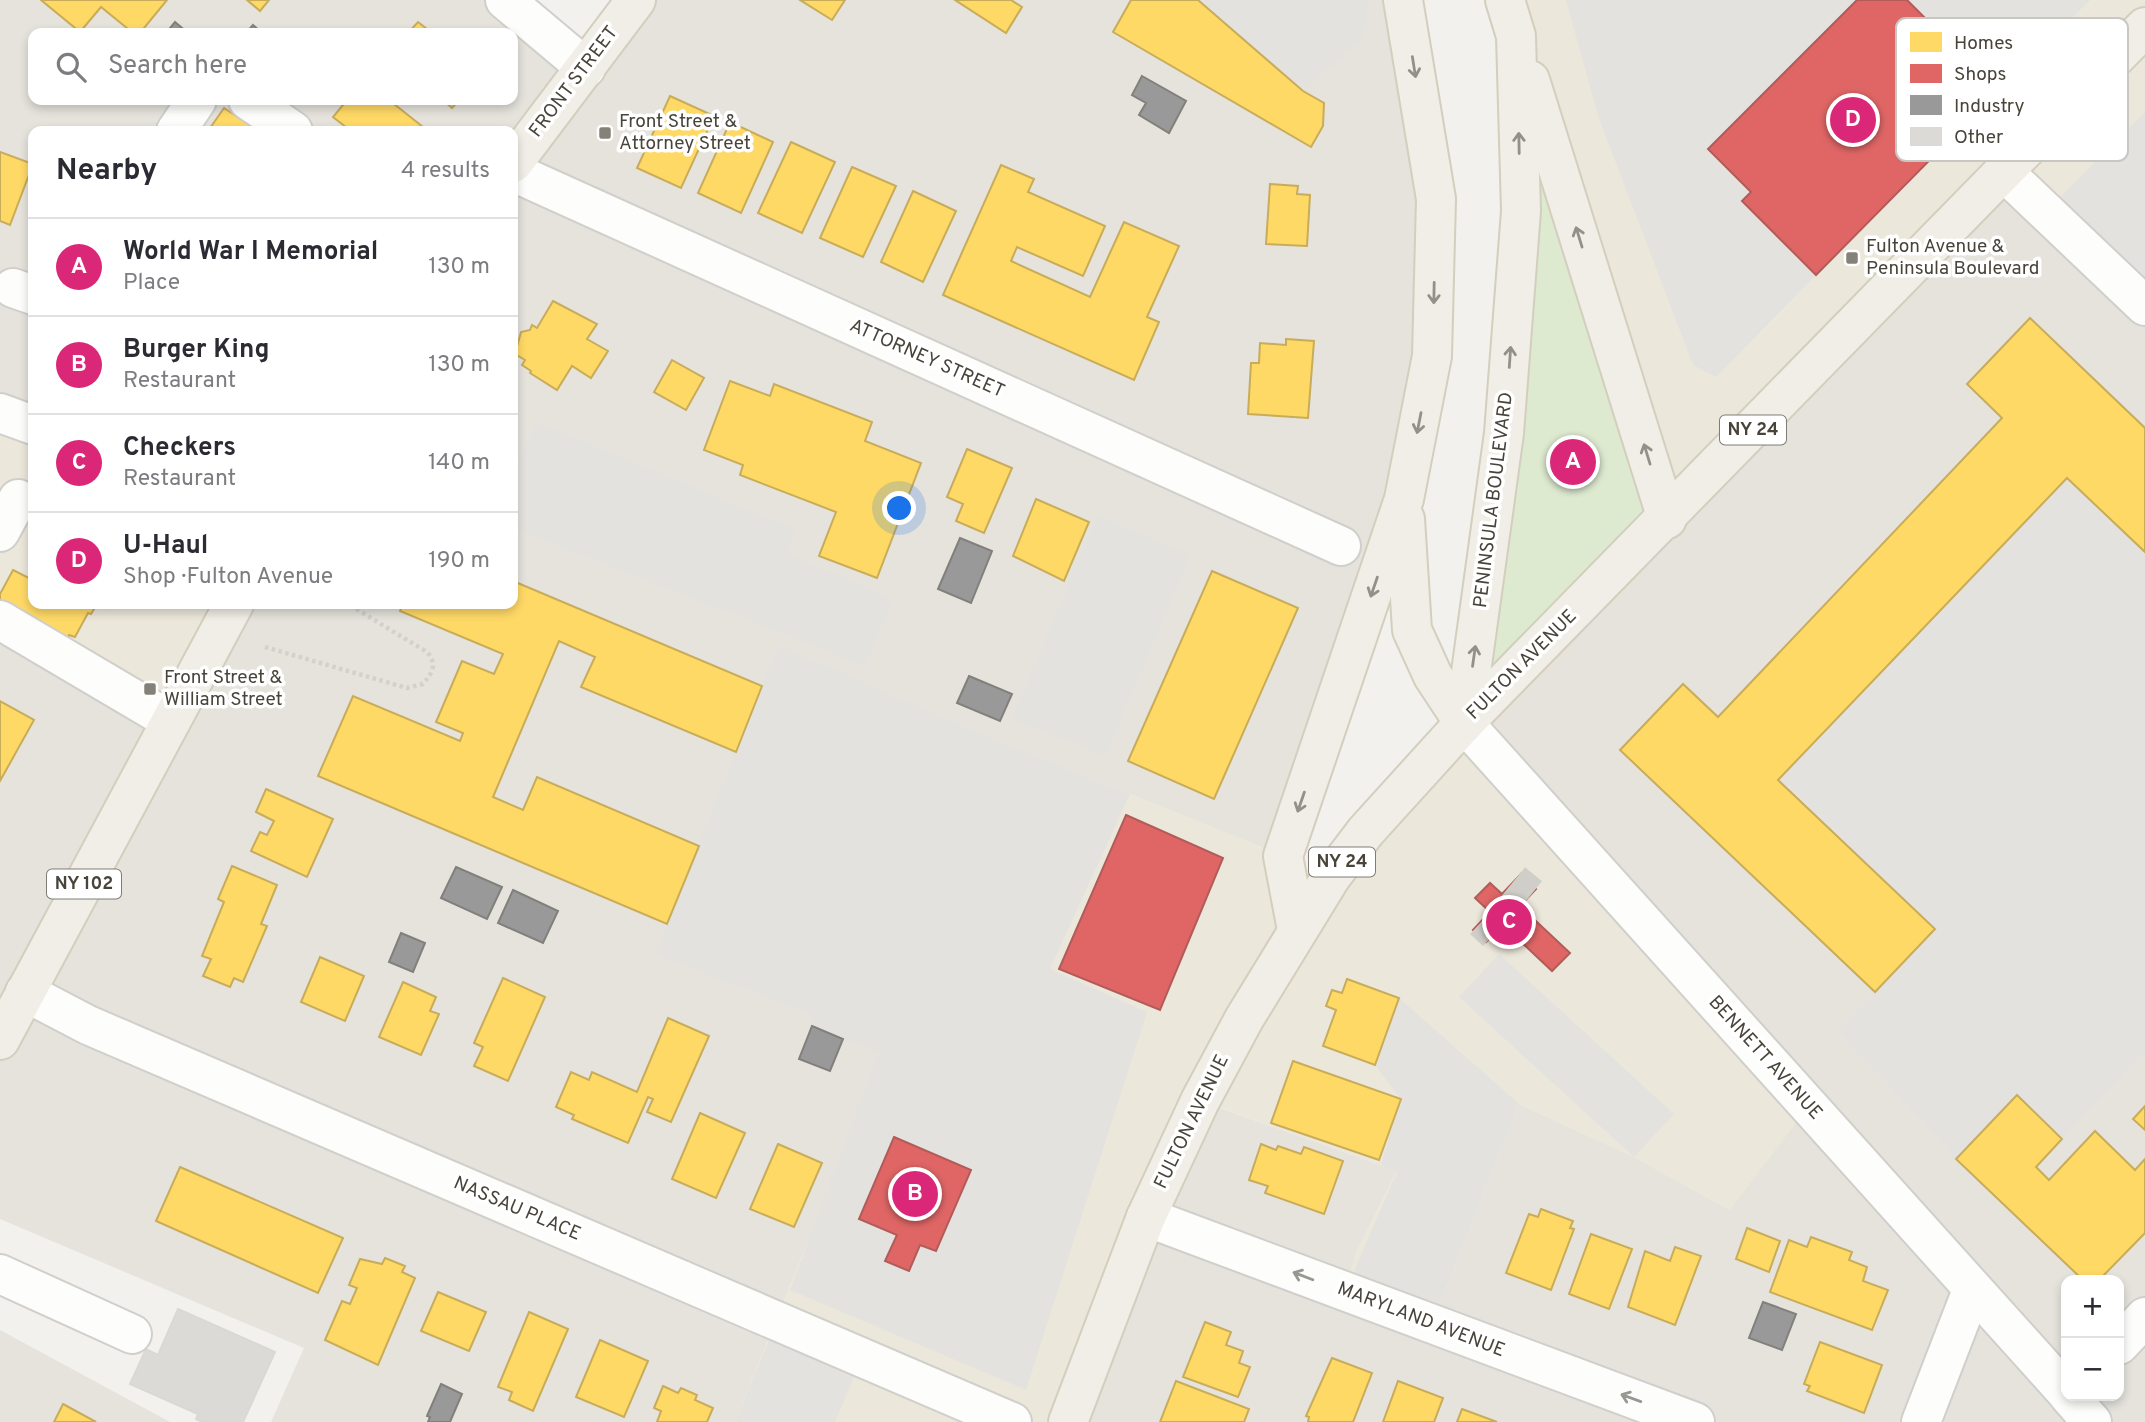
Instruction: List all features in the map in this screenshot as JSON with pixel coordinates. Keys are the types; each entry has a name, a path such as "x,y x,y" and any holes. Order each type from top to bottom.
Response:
{"main road":[{"name":"FRONT STREET","path":"518,156 636,0"},
{"path":"1297,929 1283,856 1404,499 1432,356 1436,199 1403,0"},
{"name":"PENINSULA BOULEVARD","path":"1505,0 1667,519"},
{"name":"FULTON AVENUE","path":"2128,44 2145,27"},
{"name":"PENINSULA BOULEVARD","path":"1464,723 1506,419 1521,211 1516,36"},
{"name":"FULTON AVENUE","path":"1068,1422 1146,1217 1212,1079 1297,929 1366,831 1464,723 1667,519 2013,161"},
{"path":"1404,499 1412,630 1433,676 1464,723"},
{"name":"NY 102","path":"0,1040 231,609"}],"street":[{"path":"505,0 586,68"},
{"path":"179,126 194,105"},
{"path":"255,105 286,126"},
{"path":"2003,171 2145,306"},
{"name":"ATTORNEY STREET","path":"518,174 1341,546"},
{"path":"0,413 28,423"},
{"path":"0,532 19,499"},
{"path":"0,620 171,721"},
{"name":"BENNETT AVENUE","path":"1464,723 2061,1387"},
{"name":"NASSAU PLACE","path":"25,992 88,1025 1012,1422"},
{"name":"MARYLAND AVENUE","path":"1146,1217 1695,1422"},
{"path":"0,1274 132,1334"},
{"path":"1921,1422 1972,1290"},
{"path":"2124,1340 2145,1317"}],"path":[{"path":"265,647 407,688 422,684 434,668 428,652 356,609"}],"shaded area":[{"path":"0,0 503,0 586,67 636,0 1403,0 1436,199 1423,362 1283,856 935,715 887,1046 735,1422 271,1422 304,1348 0,1219 0,636 197,609 518,609 518,126 28,126 28,423 0,413"},
{"path":"1160,0 1368,0 1363,38 1303,91"},
{"path":"1505,0 2145,0 2145,306 2003,171 1667,519"},
{"path":"1566,0 1857,0 1709,149 1751,192 1742,202 1816,275 1716,377 1693,365 1598,116"},
{"path":"1907,0 2090,0 2072,18 1925,18"},
{"path":"2145,112 2145,300 2051,207 2097,161 2128,161 2128,129"},
{"path":"2003,171 2145,306 2145,1422 1068,1422 1200,1101 1397,1171 1355,1255 1435,1316 1519,1104 1634,1157 1730,1210 1464,723"},
{"path":"0,413 28,423 28,609 231,609 171,721 0,636"},
{"path":"537,422 797,530 787,553 893,599 865,666 518,530 518,462"},
{"path":"2067,478 2145,552 2145,1052 2062,1139 2017,1096 1956,1159 1838,1031 1935,929 1781,778"},
{"path":"1097,516 1191,555 1105,757 1012,718"},
{"path":"778,645 935,714 1130,794 1050,969 1147,1012 1026,1390 790,1290 878,1053 812,1026 811,1015 655,954"},
{"path":"935,714 1283,856 1296,928 1464,723 1808,1107 1730,1210 1634,1157 1519,1104 1432,1325 1345,1292 1355,1255 1397,1171 1201,1101 1068,1422 735,1422 887,1046"},
{"path":"1499,954 1674,1114 1634,1157 1459,997"},
{"path":"1399,998 1519,1104 1435,1316 1345,1292 1397,1172 1381,1165 1401,1099 1375,1065"},
{"path":"0,1330 170,1422 0,1422"},
{"path":"771,1335 857,1370 835,1422 735,1422"}],"green space":[{"path":"1519,56 1667,519 1464,723"}],"building: Homes":[{"path":"41,0 167,0 144,28 127,28 101,7 83,28 75,28"},
{"path":"247,0 269,0 260,11"},
{"path":"800,0 845,0 832,20"},
{"path":"955,0 1011,0 1022,7 1006,33"},
{"path":"1131,0 1198,0 1303,91 1324,103 1323,126 1311,147 1113,32"},
{"path":"418,22 426,28 413,28"},
{"path":"670,96 714,116 681,188 637,168"},
{"path":"343,105 395,105 422,126 345,126 333,117"},
{"path":"224,108 251,126 211,126"},
{"path":"730,122 773,142 741,213 698,193"},
{"path":"791,142 835,162 802,233 758,213"},
{"path":"0,152 28,162 28,177 10,225 0,221"},
{"path":"1001,165 1034,179 1028,192 1105,226 1083,276 1017,247 1011,261 1090,297 1124,222 1179,246 1147,317 1159,322 1134,380 943,295"},
{"path":"852,167 896,186 863,257 820,238"},
{"path":"1270,184 1298,186 1297,194 1310,195 1307,246 1266,244"},
{"path":"913,191 956,211 923,282 881,262"},
{"path":"553,301 597,324 587,339 608,351 591,378 572,366 557,390 530,373 531,371 522,365 525,360 518,356 521,332 530,330 532,325 537,328"},
{"path":"2030,318 2145,428 2145,552 2067,478 1778,780 1935,929 1875,992 1620,750 1683,684 1718,717 2002,418 1967,384"},
{"path":"1286,339 1314,341 1308,418 1248,414 1251,363 1259,363 1260,343 1286,345"},
{"path":"672,360 704,378 686,410 654,392"},
{"path":"730,381 770,396 774,384 872,422 865,441 921,463 877,578 819,556 836,512 740,475 743,465 704,450"},
{"path":"967,449 1012,468 984,533 956,521 963,504 947,497"},
{"path":"1036,499 1089,522 1064,581 1013,556"},
{"path":"13,570 28,578 28,609 94,609 91,614 88,613 75,637 69,635 65,643 0,604 0,594"},
{"path":"1212,571 1298,608 1214,799 1128,761"},
{"path":"518,583 762,686 736,752 581,687 595,657 559,641 493,797 523,810 537,777 699,846 667,924 318,776 353,696 460,741 463,733 436,722 462,661 494,674 503,654 400,611 518,609"},
{"path":"0,701 34,720 0,781"},
{"path":"266,789 333,819 307,877 251,851 260,832 267,835 274,821 256,812"},
{"path":"232,866 277,885 261,924 267,926 243,982 234,978 230,987 203,976 211,959 202,956 224,902 218,899"},
{"path":"320,957 364,976 345,1021 301,1002"},
{"path":"503,978 545,997 508,1081 474,1066 483,1047 474,1043"},
{"path":"1347,979 1399,998 1375,1065 1323,1046 1336,1010 1326,1006 1332,990 1342,993"},
{"path":"403,982 436,997 430,1011 439,1014 421,1055 379,1037"},
{"path":"668,1018 709,1036 671,1122 647,1112 653,1099 648,1097 628,1143 572,1119 574,1115 556,1107 571,1072 589,1080 592,1072 637,1092"},
{"path":"1293,1061 1401,1099 1379,1160 1271,1123"},
{"path":"2017,1095 2062,1139 2036,1167 2049,1180 2095,1131 2135,1170 2145,1159 2145,1233 2104,1275 2078,1275 1956,1159"},
{"path":"2145,1106 2145,1130 2133,1119"},
{"path":"700,1113 745,1133 716,1198 672,1179"},
{"path":"778,1144 822,1163 794,1227 750,1209"},
{"path":"1261,1144 1276,1150 1278,1146 1301,1154 1304,1147 1343,1161 1324,1214 1265,1193 1268,1186 1249,1180"},
{"path":"180,1167 343,1238 318,1293 156,1221"},
{"path":"1541,1209 1573,1221 1570,1228 1574,1229 1551,1290 1506,1273 1529,1214 1538,1217"},
{"path":"1747,1228 1780,1241 1769,1272 1736,1259"},
{"path":"1591,1234 1632,1249 1609,1309 1569,1294"},
{"path":"1811,1237 1852,1252 1849,1260 1867,1267 1863,1281 1888,1290 1872,1330 1770,1292 1789,1240 1807,1247"},
{"path":"1675,1247 1701,1256 1675,1325 1628,1307 1645,1251 1670,1261"},
{"path":"385,1258 405,1266 402,1272 415,1278 378,1365 325,1340 342,1301 350,1304 357,1288 349,1285 360,1259 382,1264"},
{"path":"438,1292 486,1312 469,1351 421,1331"},
{"path":"529,1312 568,1329 533,1411 509,1400 512,1392 498,1387"},
{"path":"1205,1322 1231,1332 1226,1345 1243,1351 1239,1363 1250,1367 1238,1397 1183,1377"},
{"path":"600,1340 648,1361 624,1417 576,1397"},
{"path":"1820,1342 1882,1365 1864,1413 1807,1391 1810,1386 1804,1384"},
{"path":"1332,1358 1372,1373 1353,1422 1308,1422 1309,1417 1306,1416"},
{"path":"1176,1381 1249,1409 1244,1422 1160,1422"},
{"path":"1398,1381 1443,1398 1434,1422 1383,1422"},
{"path":"663,1386 678,1393 681,1388 697,1395 695,1400 713,1408 707,1422 657,1422 661,1411 654,1408"},
{"path":"63,1404 96,1422 54,1422"},
{"path":"1462,1409 1497,1422 1457,1422"}],"building: Shops":[{"path":"1857,0 1907,0 1925,18 1896,18 1896,161 1929,161 1816,275 1742,201 1751,192 1708,149"},
{"path":"1126,815 1223,858 1160,1010 1059,969"},
{"path":"1521,874 1536,889 1520,906 1570,953 1552,971 1503,925 1486,942 1473,930 1490,912 1475,898 1490,883 1502,894"},
{"path":"894,1137 971,1170 936,1251 920,1245 909,1271 885,1261 897,1235 859,1219"}],"building: Industry":[{"path":"175,22 182,28 170,28"},
{"path":"1142,76 1186,101 1169,133 1139,115 1146,103 1132,95"},
{"path":"960,538 992,551 971,603 938,589"},
{"path":"969,676 1012,694 1000,721 957,703"},
{"path":"456,867 502,887 487,919 441,898"},
{"path":"513,890 558,911 543,943 498,923"},
{"path":"401,933 425,943 413,972 389,962"},
{"path":"812,1026 843,1039 830,1071 799,1059"},
{"path":"1763,1302 1796,1314 1782,1350 1749,1338"},
{"path":"441,1384 462,1394 450,1422 428,1422 430,1417 427,1416"}],"building: Other":[{"path":"178,1309 275,1352 243,1422 202,1422 196,1419 198,1414 130,1384 146,1349 158,1355"}],"tunnel":[{"path":"1513,882 1530,896"},
{"path":"1483,920 1496,932"}],"place":[{"name":"U-Haul","path":"1853,120"},
{"name":"Front Street & Attorney Street","path":"605,133"},
{"name":"Fulton Avenue & Peninsula Boulevard","path":"1852,258"},
{"name":"World War I Memorial","path":"1573,462"},
{"name":"Front Street & William Street","path":"150,689"},
{"name":"Checkers","path":"1509,922"},
{"name":"Burger King","path":"915,1194"}]}
